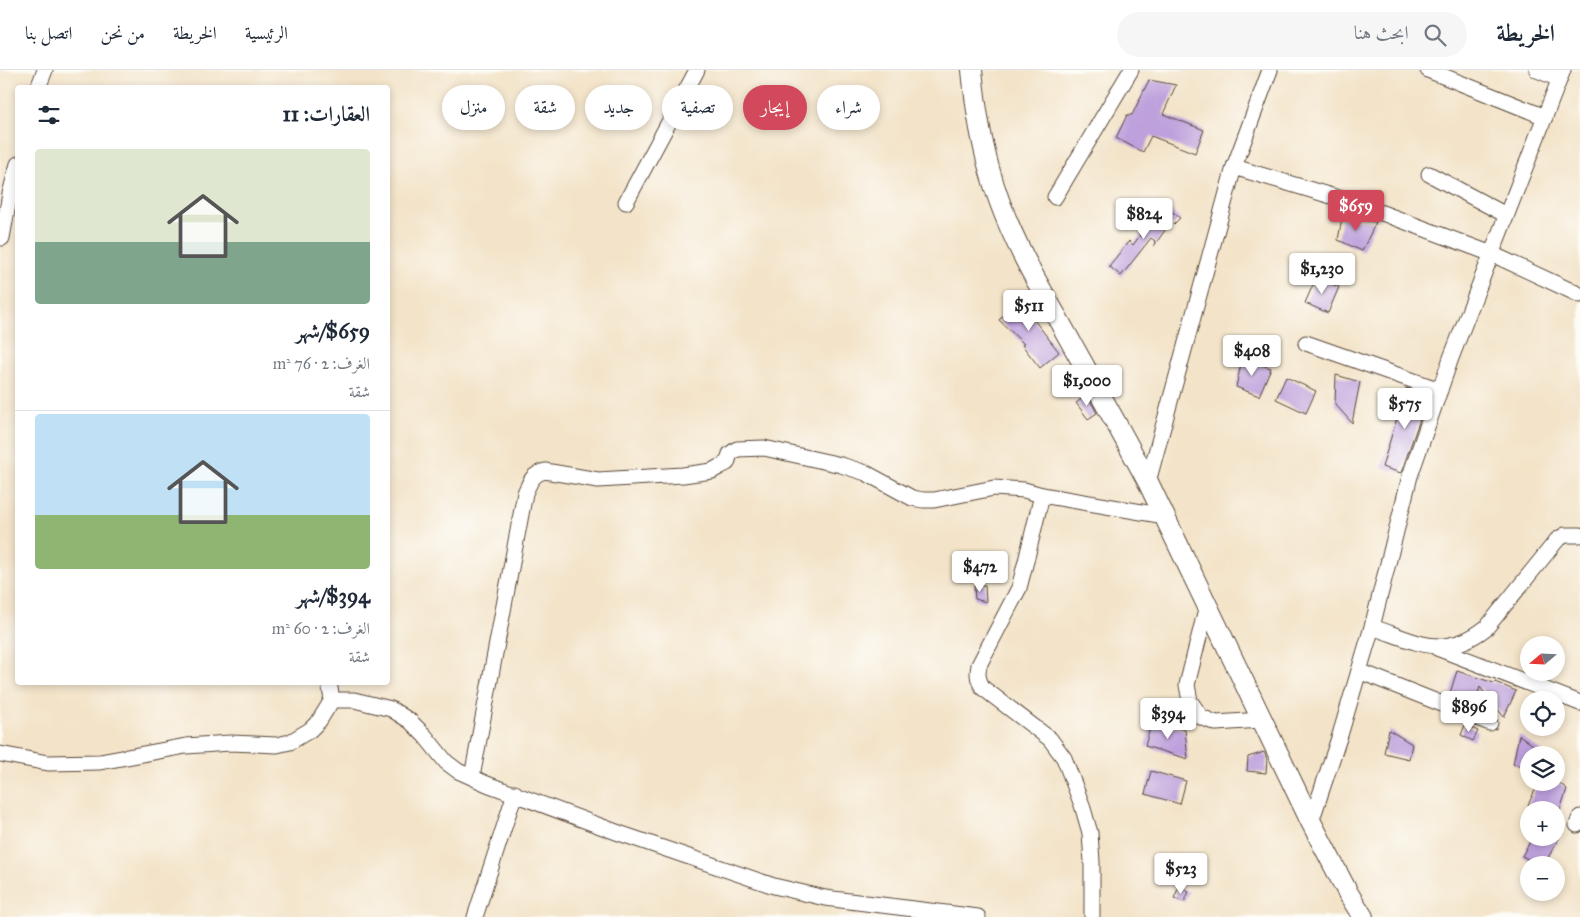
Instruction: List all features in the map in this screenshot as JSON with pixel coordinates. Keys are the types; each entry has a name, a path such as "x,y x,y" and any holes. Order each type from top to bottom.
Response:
{"main road":[{"path":"972,70 979,125 987,158 998,199 1014,236 1148,482 1311,822 1363,917"}],"street":[{"path":"39,85 45,70"},
{"path":"626,202 697,70"},
{"path":"1054,197 1131,70"},
{"path":"1148,482 1234,167 1270,70"},
{"path":"1428,70 1545,117"},
{"path":"1311,822 1372,627 1410,476 1440,390 1561,75 1538,70"},
{"path":"1234,167 1358,204 1492,254 1580,296"},
{"path":"1429,174 1506,215"},
{"path":"2,238 15,178"},
{"path":"1306,343 1440,390"},
{"path":"472,778 525,493 530,480 536,473 545,471 598,480 683,475 712,471 726,463 730,454 737,449 764,448 841,464 866,473 912,498 923,500 934,500 994,488 1024,490 1042,495 1165,516"},
{"path":"1042,495 1028,557 1018,588 979,665 978,674 983,688 1050,739 1064,758 1082,805 1090,833 1092,917"},
{"path":"1434,647 1456,644 1472,638 1487,627 1557,540 1565,535 1580,535"},
{"path":"1206,605 1187,685 1190,701 1201,717 1216,723 1261,720"},
{"path":"1372,627 1434,647 1580,703"},
{"path":"1359,671 1490,723"},
{"path":"0,754 48,763 100,762 186,746 230,743 277,745 290,742 310,730 319,721 332,700 330,685"},
{"path":"332,700 354,700 391,709 410,721 446,762 472,778 619,833 774,886 825,898 978,917"},
{"path":"474,917 515,793"}],"building":[{"path":"1149,80 1176,85 1163,114 1204,130 1195,153 1151,136 1143,152 1116,138 1127,115 1132,115"},
{"path":"1163,204 1180,218 1173,225 1170,223 1154,246 1155,241 1151,238 1121,276 1109,266 1129,241 1133,245 1153,218 1159,222"},
{"path":"1342,218 1376,222 1362,251 1338,240"},
{"path":"1316,278 1339,287 1328,313 1305,303"},
{"path":"1020,296 1036,311 1031,316 1059,352 1040,368 1022,345 1024,344 999,320"},
{"path":"1242,359 1271,368 1259,396 1236,387"},
{"path":"1336,375 1360,382 1352,423 1335,404"},
{"path":"1286,377 1316,391 1306,413 1276,399"},
{"path":"1406,388 1428,396 1401,473 1382,467"},
{"path":"1087,395 1097,413 1088,419 1076,403"},
{"path":"985,585 986,602 975,599 974,586"},
{"path":"1457,671 1495,682 1516,691 1504,717 1480,687 1475,702 1450,693"},
{"path":"1152,721 1185,730 1188,759 1145,746"},
{"path":"1465,725 1478,731 1473,741 1461,735"},
{"path":"1389,730 1412,744 1409,759 1384,753"},
{"path":"1519,735 1534,746 1520,746 1520,766 1513,764"},
{"path":"1264,752 1267,759 1266,773 1247,771 1248,757"},
{"path":"1151,771 1186,781 1180,804 1145,794"},
{"path":"1565,787 1567,789 1563,801 1530,801 1535,791 1565,791"},
{"path":"1528,846 1555,846 1549,856 1522,856"},
{"path":"1179,887 1189,892 1184,902 1174,898"}]}
